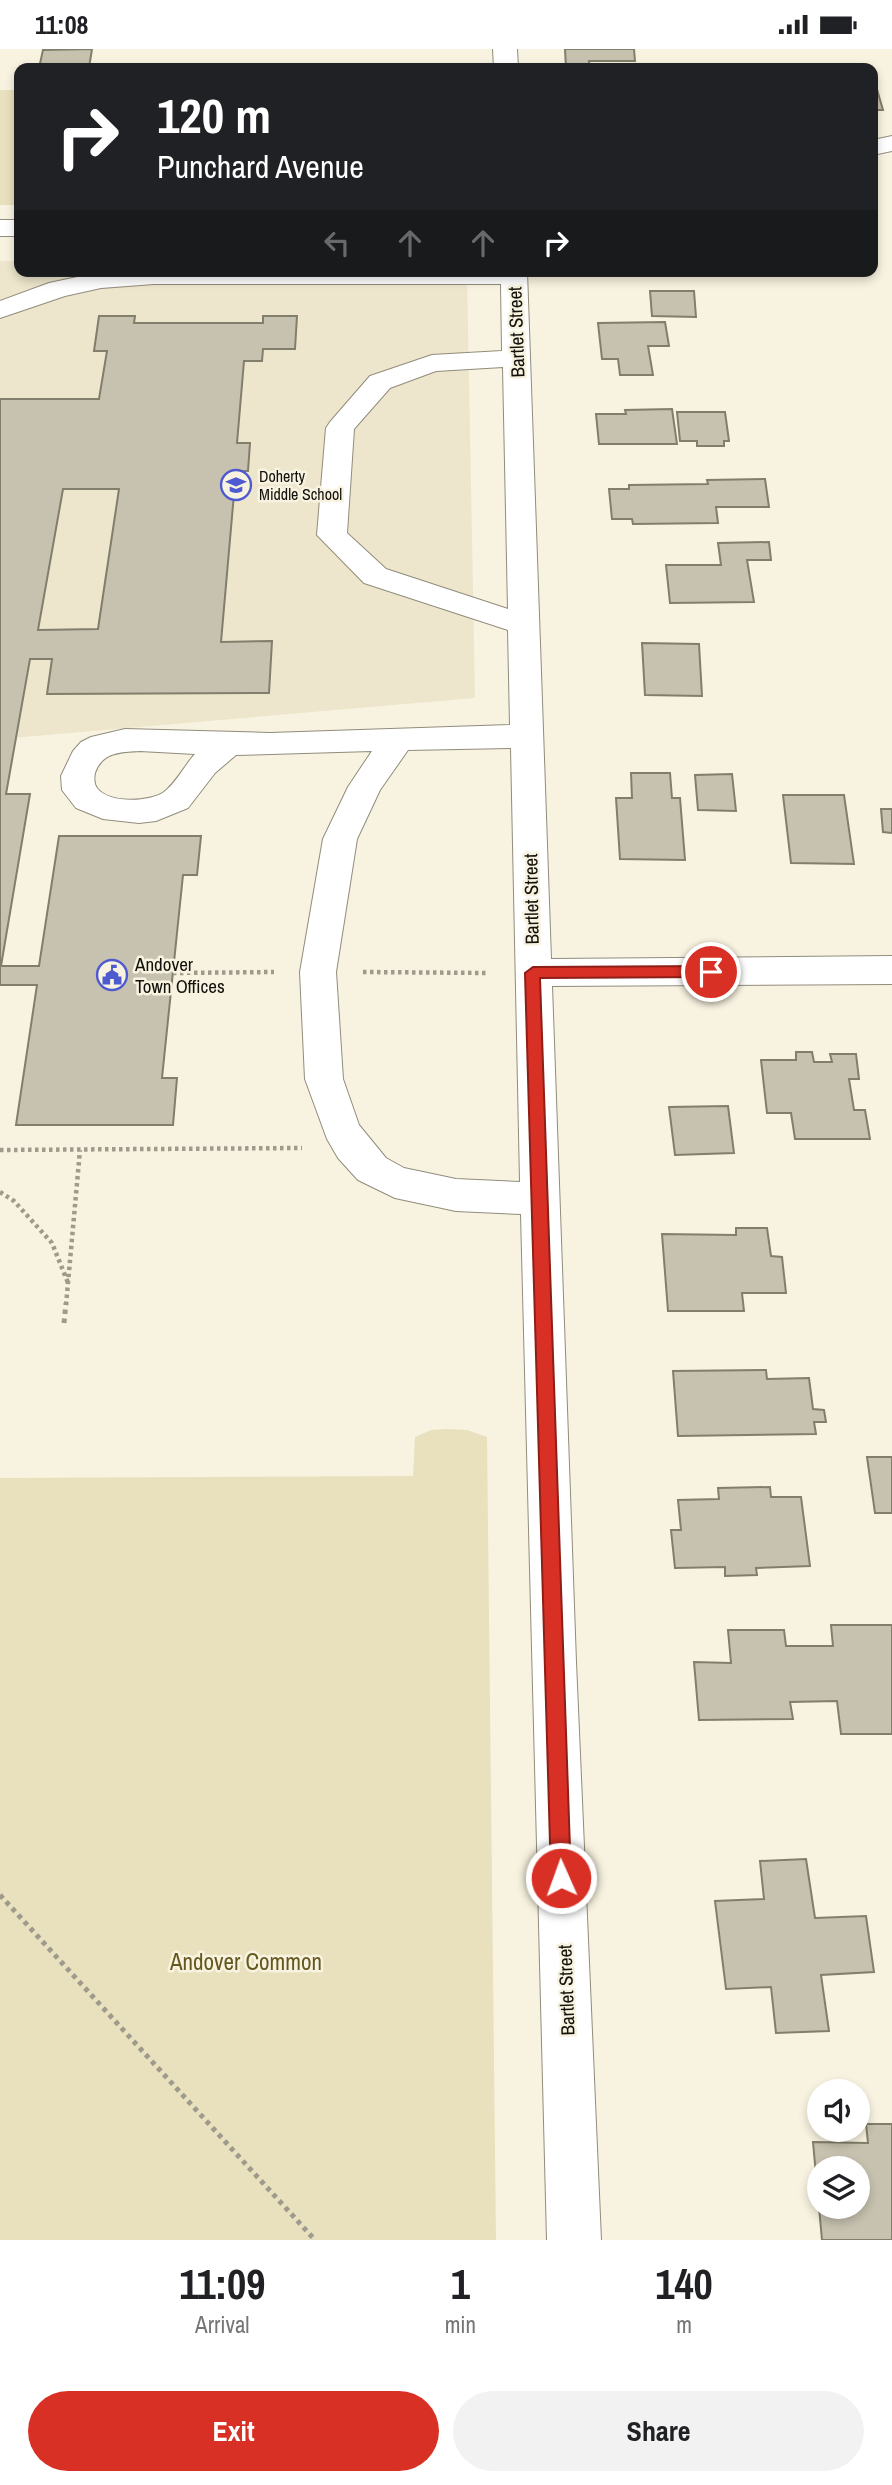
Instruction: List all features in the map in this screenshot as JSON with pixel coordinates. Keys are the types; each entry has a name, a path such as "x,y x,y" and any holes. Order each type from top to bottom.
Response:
{"street":[{"path":"0,310 58,289 101,280 141,277"},
{"name":"Bartlet Street","path":"514,277 539,1199 574,2240"},
{"path":"517,358 432,363 380,382 340,428 332,535 375,576 525,625"},
{"path":"229,744 527,736"},
{"path":"398,739 365,787 340,839 318,972 324,1079 341,1128 352,1147 372,1169 395,1182 421,1190 456,1195 539,1199"},
{"path":"533,973 892,970"}],"path":[{"path":"0,1150 352,1147"},
{"path":"64,1323 80,1150"},
{"path":"0,1192 14,1201 52,1243 68,1284"},
{"path":"0,1895 315,2240"}],"shaded area":[{"name":"Doherty Middle School","path":"0,261 14,261 14,277 467,277 475,698 0,739"}],"green space":[{"path":"0,90 14,90 14,205 0,205"},
{"name":"Andover Common","path":"431,1430 467,1430 487,1437 496,2240 0,2240 0,1478 413,1476 415,1437"}],"building":[{"path":"92,49 90,63 40,63 43,50"},
{"path":"565,49 634,49 635,61 566,63"},
{"path":"878,93 883,110 878,110"},
{"path":"650,291 694,291 696,317 652,316"},
{"path":"99,316 135,316 134,323 263,323 263,316 297,316 295,349 263,349 262,361 244,361 237,443 250,443 248,471 236,471 221,642 272,641 269,693 47,694 52,659 30,659 6,794 30,794 1,966 39,966 59,836 201,836 197,875 183,875 162,1078 177,1078 173,1125 16,1125 37,985 0,985 0,399 99,399 107,351 94,351","holes":["63,489 119,489 98,629 38,630"]},
{"path":"665,322 669,346 648,346 653,375 620,375 618,359 602,359 598,323"},
{"path":"672,409 677,444 599,444 596,414"},
{"path":"677,412 725,412 729,441 724,441 724,446 697,446 697,441 680,441"},
{"path":"765,479 769,507 716,507 718,523 633,524 632,519 612,519 609,489 629,489 629,485 708,484 707,480"},
{"path":"769,542 771,560 747,560 754,602 670,603 666,565 721,565 718,543"},
{"path":"642,643 699,644 702,696 645,695"},
{"path":"631,773 670,773 672,798 680,798 685,860 620,859 616,798 632,798"},
{"path":"732,774 736,811 698,810 695,775"},
{"path":"783,795 844,795 854,864 791,863"},
{"path":"881,809 892,809 892,833 883,832"},
{"path":"796,1052 812,1052 814,1062 832,1062 830,1054 856,1054 859,1079 849,1079 854,1110 865,1110 870,1139 795,1139 791,1113 767,1113 761,1060 796,1060"},
{"path":"728,1106 734,1153 675,1155 669,1107"},
{"path":"736,1228 767,1228 771,1256 782,1257 786,1293 742,1293 744,1311 668,1311 662,1234 736,1235"},
{"path":"766,1370 767,1379 809,1378 813,1409 824,1410 826,1422 814,1422 816,1434 678,1436 673,1371"},
{"path":"867,1457 892,1457 892,1513 875,1513"},
{"path":"770,1487 771,1497 801,1497 810,1566 756,1568 757,1575 725,1576 725,1567 675,1568 671,1530 681,1530 678,1500 719,1499 718,1488"},
{"path":"831,1625 892,1625 892,1734 841,1734 837,1701 790,1702 793,1719 699,1720 694,1662 731,1663 728,1630 784,1630 786,1646 833,1646"},
{"path":"806,1859 815,1918 866,1916 874,1972 821,1975 829,2031 776,2033 771,1987 726,1989 715,1901 764,1899 760,1861"},
{"path":"870,2124 892,2124 892,2240 822,2240 820,2219 870,2219 870,2156 814,2156 813,2142 868,2143"}],"place":[{"name":"Doherty Middle School","path":"236,485"},
{"name":"Andover Town Offices","path":"112,975"}],"route":[{"path":"561,1878 533,973 711,972"}]}
